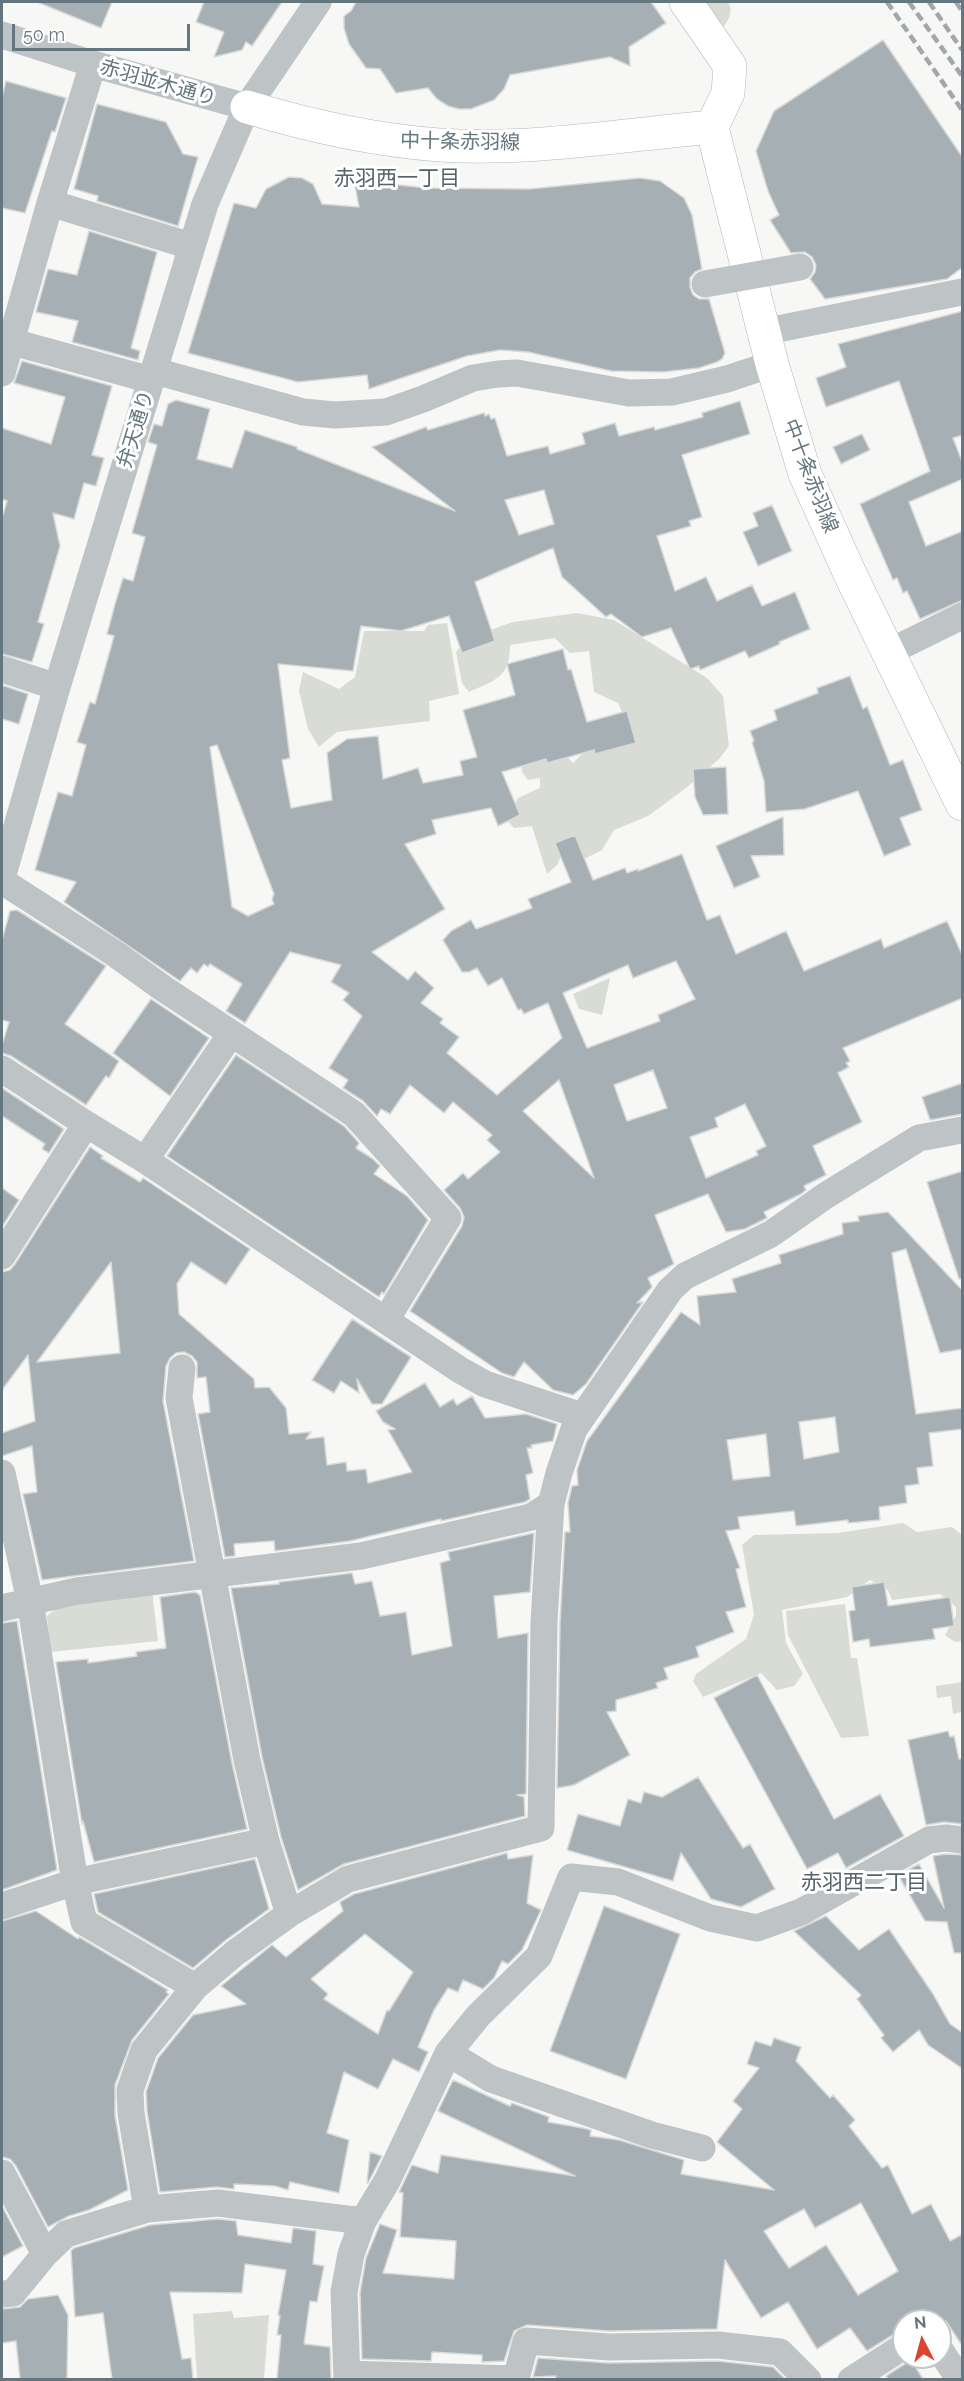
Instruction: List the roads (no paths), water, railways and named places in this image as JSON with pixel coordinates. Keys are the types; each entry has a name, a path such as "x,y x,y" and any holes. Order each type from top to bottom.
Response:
{"main road":[{"path":"686,2 730,66 728,93 712,128"},
{"name":"中十条赤羽線","path":"247,107 333,131 386,140 440,145 509,146 712,128 763,332 805,474 851,576 963,804"}],"street":[{"name":"弁天通り","path":"2,880 57,687 205,204 247,107 318,2"},
{"name":"赤羽並木通り","path":"2,35 93,64 247,107"},
{"path":"2,373 6,340 93,64"},
{"path":"50,202 191,246"},
{"path":"705,284 801,267"},
{"path":"763,332 963,292"},
{"path":"6,340 303,412 335,415 386,412 473,378 498,374 517,373 628,393 672,392 727,379 772,364"},
{"path":"889,652 963,616"},
{"path":"2,669 57,687"},
{"path":"2,880 354,1114 448,1218 386,1320"},
{"path":"145,1160 231,1034"},
{"path":"2,1069 145,1160 484,1384 582,1416"},
{"path":"2,1256 86,1124"},
{"path":"147,2209 131,2113 130,2090 144,2050 195,1988 235,1953 289,1914 348,1879 541,1828 544,1622 551,1504 574,1429 670,1290 685,1276 771,1234 825,1196 919,1137 963,1130"},
{"path":"182,1368 179,1398 247,1760 266,1841 289,1914"},
{"path":"2,1473 30,1601 75,1882 84,1922 195,1988"},
{"path":"2,1608 77,1591 361,1556 531,1516 551,1504"},
{"path":"808,2379 780,2352 718,2345 609,2347 526,2341 516,2379 347,2377 344,2292 351,2254 363,2221 387,2181 448,2053 478,2016 539,1956 571,1877 618,1882 710,1918 756,1928 801,1912 929,1840 946,1838 963,1840"},
{"path":"2,1906 75,1882 266,1841"},
{"path":"448,2053 491,2079 652,2135 702,2148"},
{"path":"2,2173 45,2254"},
{"path":"2,2294 13,2293 45,2254 66,2234 147,2209 218,2203 363,2221"},
{"path":"851,2379 892,2353"}],"railway":[{"path":"887,2 962,110"},
{"path":"909,2 962,76"},
{"path":"929,2 962,50"},
{"path":"956,2 962,11"}],"district":[{"name":"赤羽西一丁目","path":"397,179"},
{"name":"赤羽西二丁目","path":"864,1883"}]}
